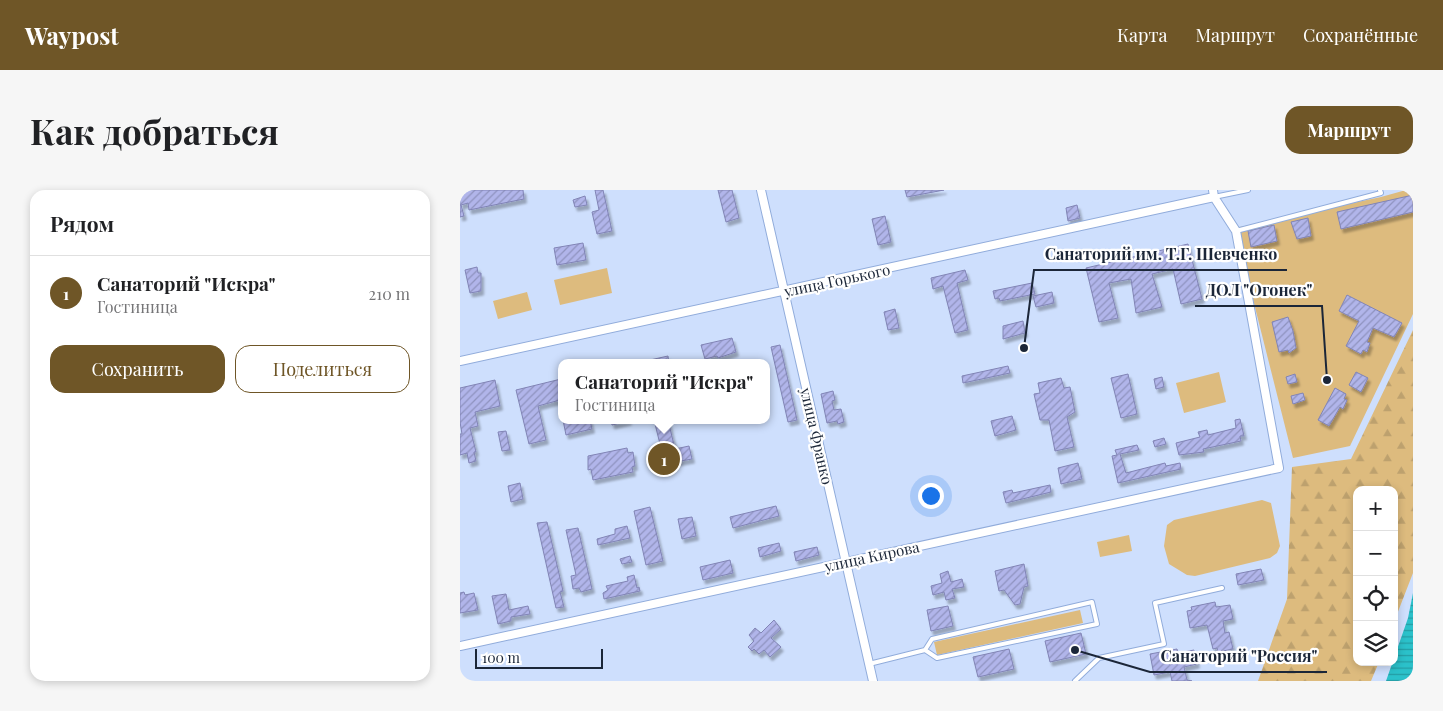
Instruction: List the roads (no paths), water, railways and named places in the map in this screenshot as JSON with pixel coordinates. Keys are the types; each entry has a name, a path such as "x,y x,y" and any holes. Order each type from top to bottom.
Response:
{"street":[{"name":"улица Франко","path":"761,190 873,681"},
{"name":"улица Горького","path":"460,361 785,292 1214,194"},
{"path":"1214,194 1236,232"},
{"name":"улица Кирова","path":"460,646 1277,469 1280,463 1236,232"}],"lane":[{"path":"1214,194 1248,190"},
{"path":"1236,232 1380,193 1380,190"},
{"path":"1075,681 1074,679 1099,658 1164,644 1155,602 1222,588"},
{"path":"869,664 925,650 932,639 1092,602 1097,624 937,658 925,650"}],"place":[{"name":"Санаторий им. Т.Г. Шевченко","path":"1024,348"},
{"name":"ДОЛ \"Огонек\"","path":"1327,380"},
{"name":"Санаторий \"Искра\"","path":"664,459"},
{"name":"Санаторий \"Россия\"","path":"1075,650"}]}
